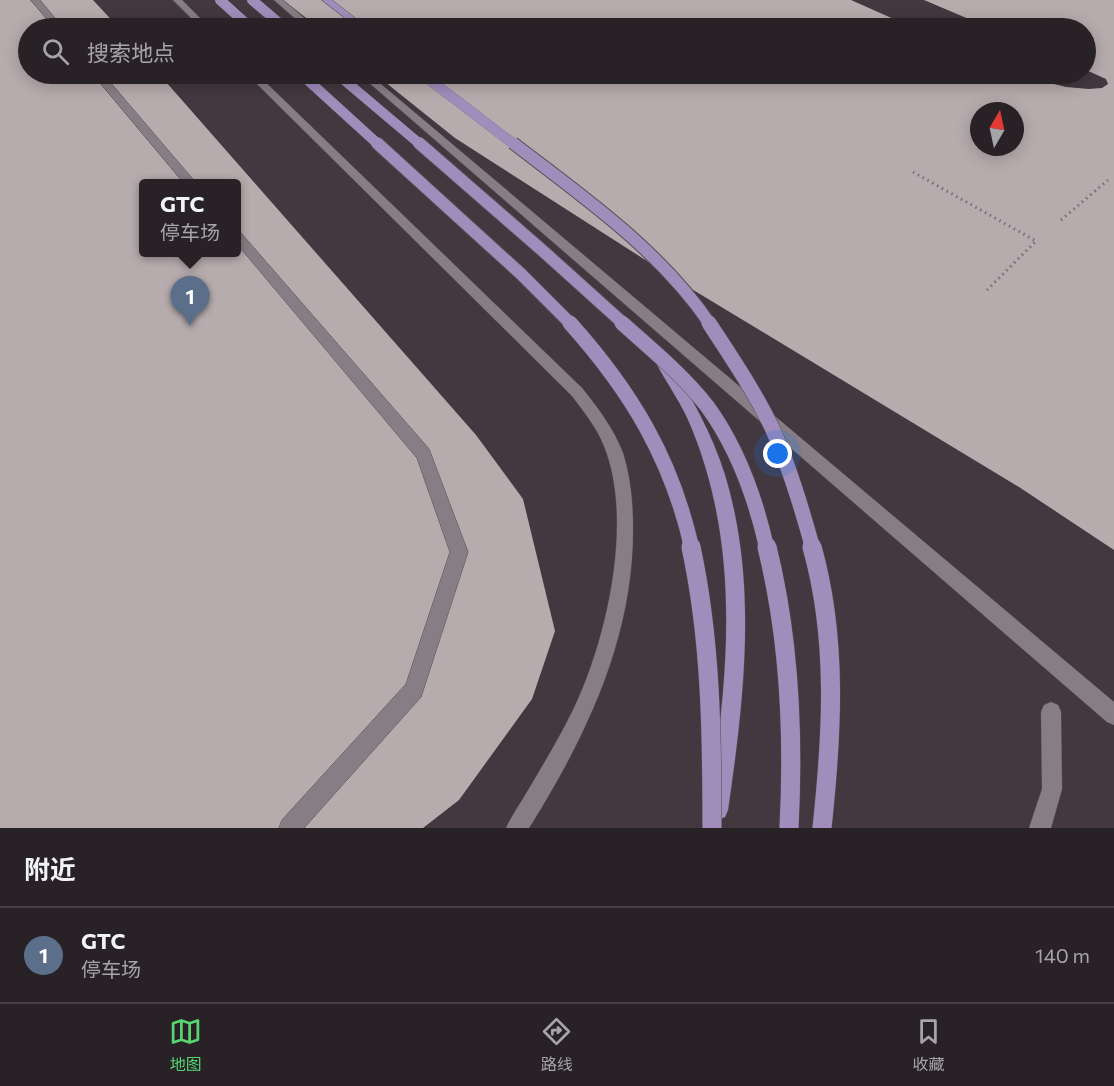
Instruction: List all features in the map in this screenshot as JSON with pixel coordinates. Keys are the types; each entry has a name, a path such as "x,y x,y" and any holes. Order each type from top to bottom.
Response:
{"main road":[{"path":"35,0 50,18"},
{"path":"177,0 196,18"},
{"path":"220,0 240,18"},
{"path":"252,0 273,18"},
{"path":"278,0 299,18"},
{"path":"326,0 350,18"},
{"path":"107,84 189,179"},
{"path":"262,84 577,392 598,418 614,452 623,486 624,525 622,576 616,617 601,671 580,721 518,828"},
{"path":"312,84 522,275 576,328 604,360 629,396 652,436 670,478 687,531 699,591 707,655 713,737 713,828"},
{"path":"349,84 548,254 661,360 707,407 747,483 769,549 783,612 791,681 792,787 789,828"},
{"path":"376,84 1114,715"},
{"path":"435,84 614,221 663,269 708,324 741,370 764,409 785,456 800,498 817,561 826,624 831,688 830,752 822,828"},
{"path":"241,241 423,454 459,552 414,690 290,828"},
{"path":"661,360 700,428 715,468 726,512 734,563 738,619 735,683 713,828"},
{"path":"1040,828 1052,789 1051,712"}],"path":[{"path":"913,172 1036,241 987,290"},
{"path":"1061,220 1108,180"}],"shaded area":[{"path":"0,0 1114,0 1114,828 0,828"}],"building":[{"path":"0,0 93,0 110,18 18,18 18,84 168,84 476,435 523,499 555,631 532,699 459,800 423,828 0,828"},
{"path":"283,0 851,0 892,18 306,18"},
{"path":"924,0 1114,0 1114,550 1019,487 675,279 455,138 388,84 1054,84 1089,89 1102,88 1108,84 1106,79 1096,74 1096,18 966,18"}],"place":[{"name":"GTC","path":"190,326"}]}
